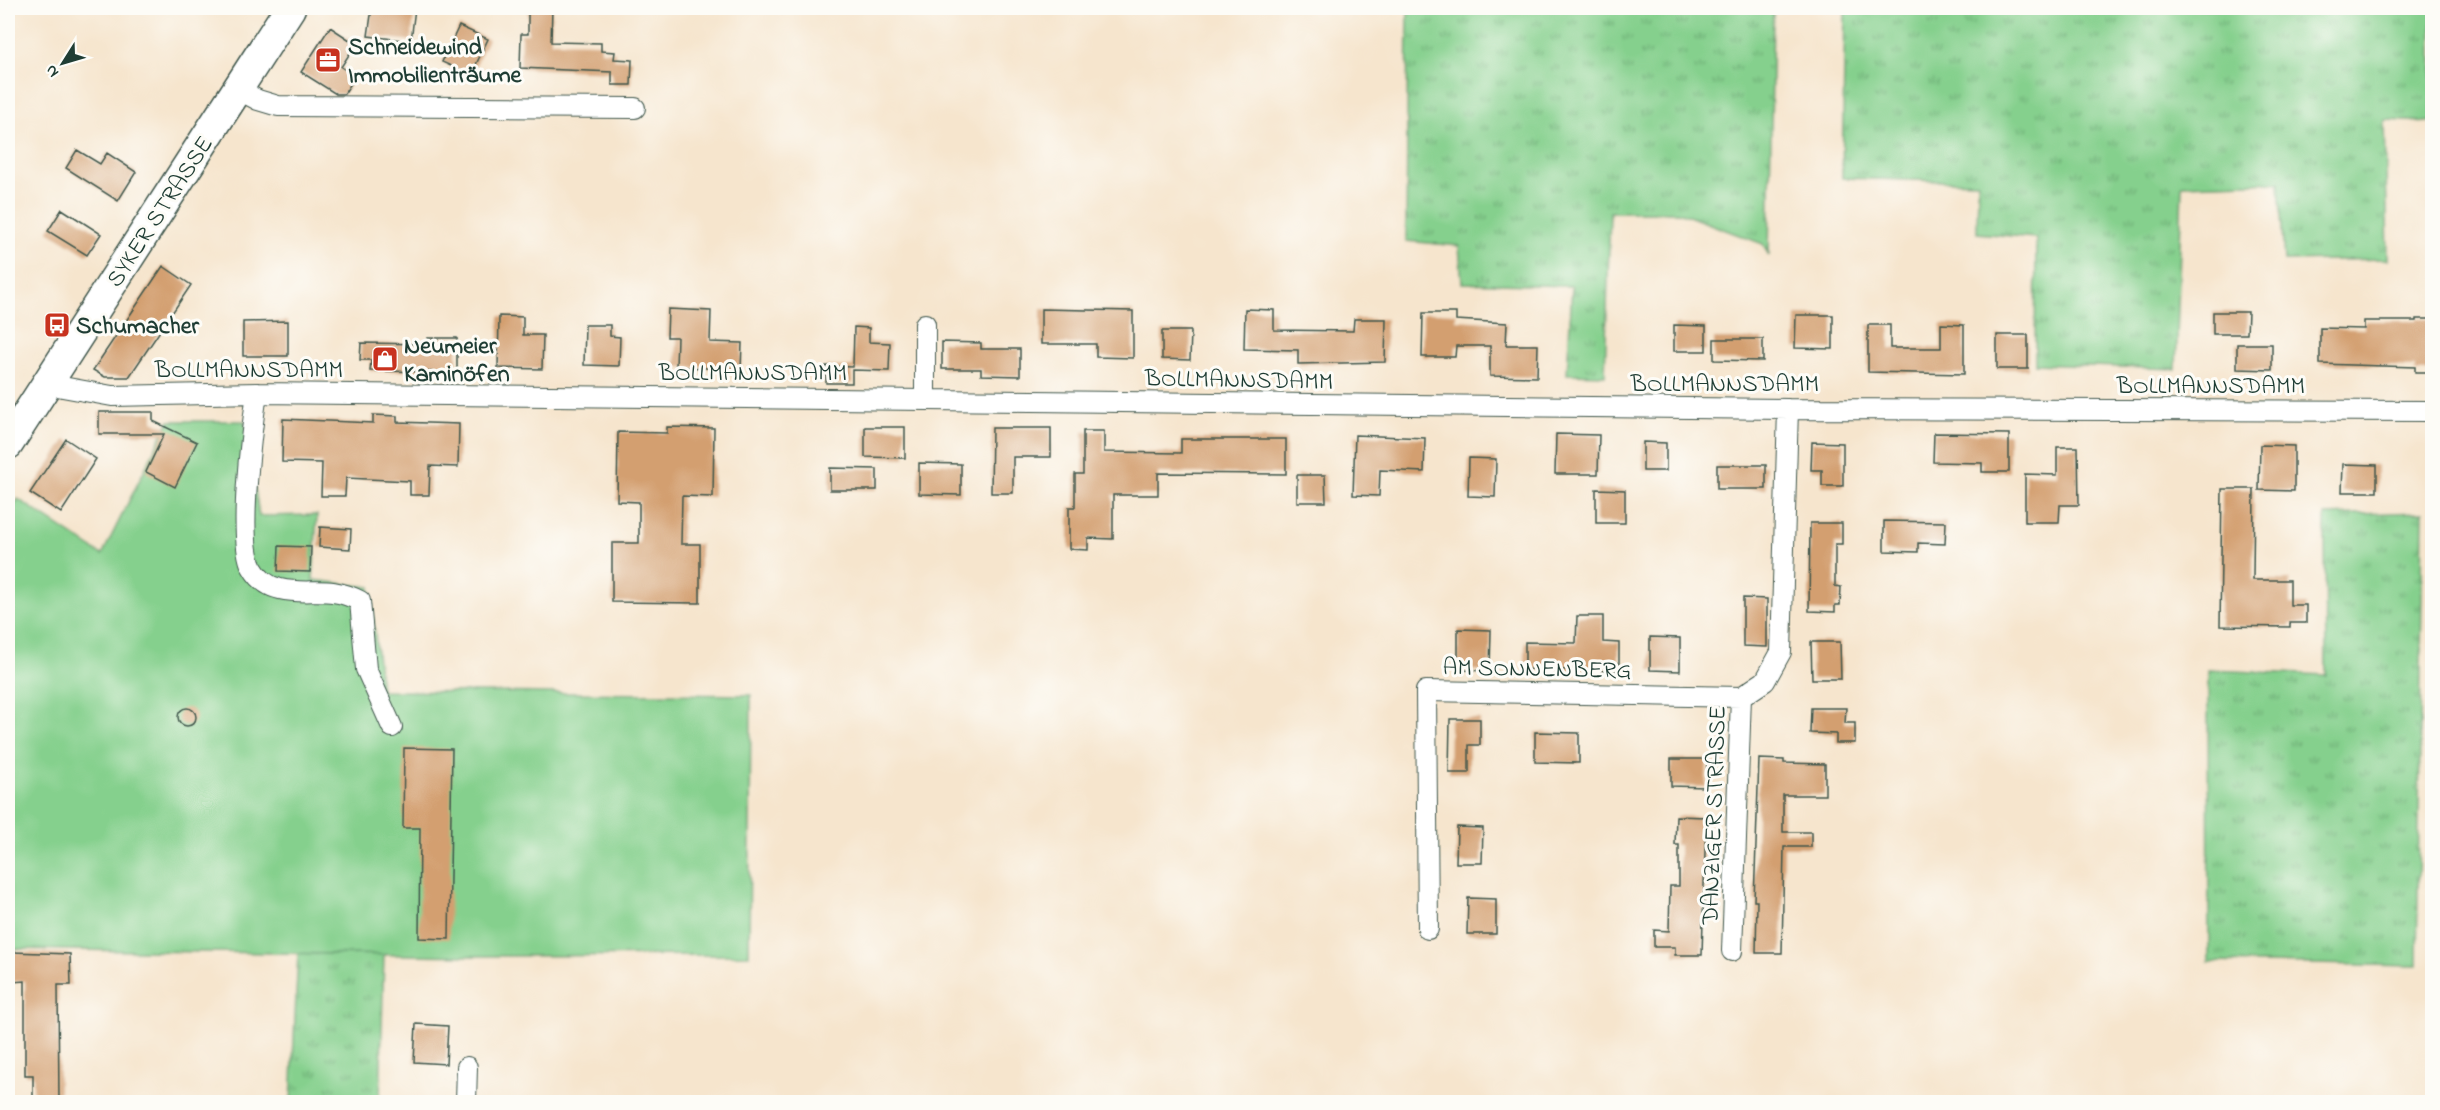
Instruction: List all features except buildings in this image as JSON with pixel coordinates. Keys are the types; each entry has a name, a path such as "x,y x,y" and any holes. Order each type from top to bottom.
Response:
{"main road":[{"name":"SYKER STRASSE","path":"8,444 290,8"}],"street":[{"path":"237,89 258,100 278,106 635,108"},
{"path":"925,324 925,399"},
{"name":"BOLLMANNSDAMM","path":"46,384 112,396 257,393 1788,410 2433,411"},
{"path":"257,393 249,443 246,544 251,566 264,583 280,589 342,591 360,601 366,669 392,727"},
{"name":"DANZIGER STRASSE","path":"1732,951 1741,697 1765,681 1781,652 1788,410"},
{"name":"AM SONNENBERG","path":"1428,930 1426,691 1741,697"},
{"path":"466,1102 467,1067"}],"green space":[{"path":"1408,8 1773,8 1769,256 1763,244 1678,212 1610,212 1605,375 1567,374 1572,286 1462,283 1459,246 1406,241"},
{"path":"1845,8 2432,8 2432,122 2385,120 2388,259 2284,261 2279,182 2182,185 2176,369 2035,364 2036,238 1977,233 1978,182 1842,178"},
{"path":"169,421 245,421 259,516 317,515 313,580 370,587 381,691 751,695 749,955 475,956 8,949 8,515 18,499 102,555"},
{"path":"2423,512 2417,966 2209,962 2208,670 2326,675 2325,515"},
{"path":"298,953 384,954 380,1102 291,1102"}],"place":[{"name":"Schneidewind Immobilienträume","path":"328,60"},
{"name":"Schumacher","path":"57,325"},
{"name":"Neumeier Kaminöfen","path":"385,359"}]}
